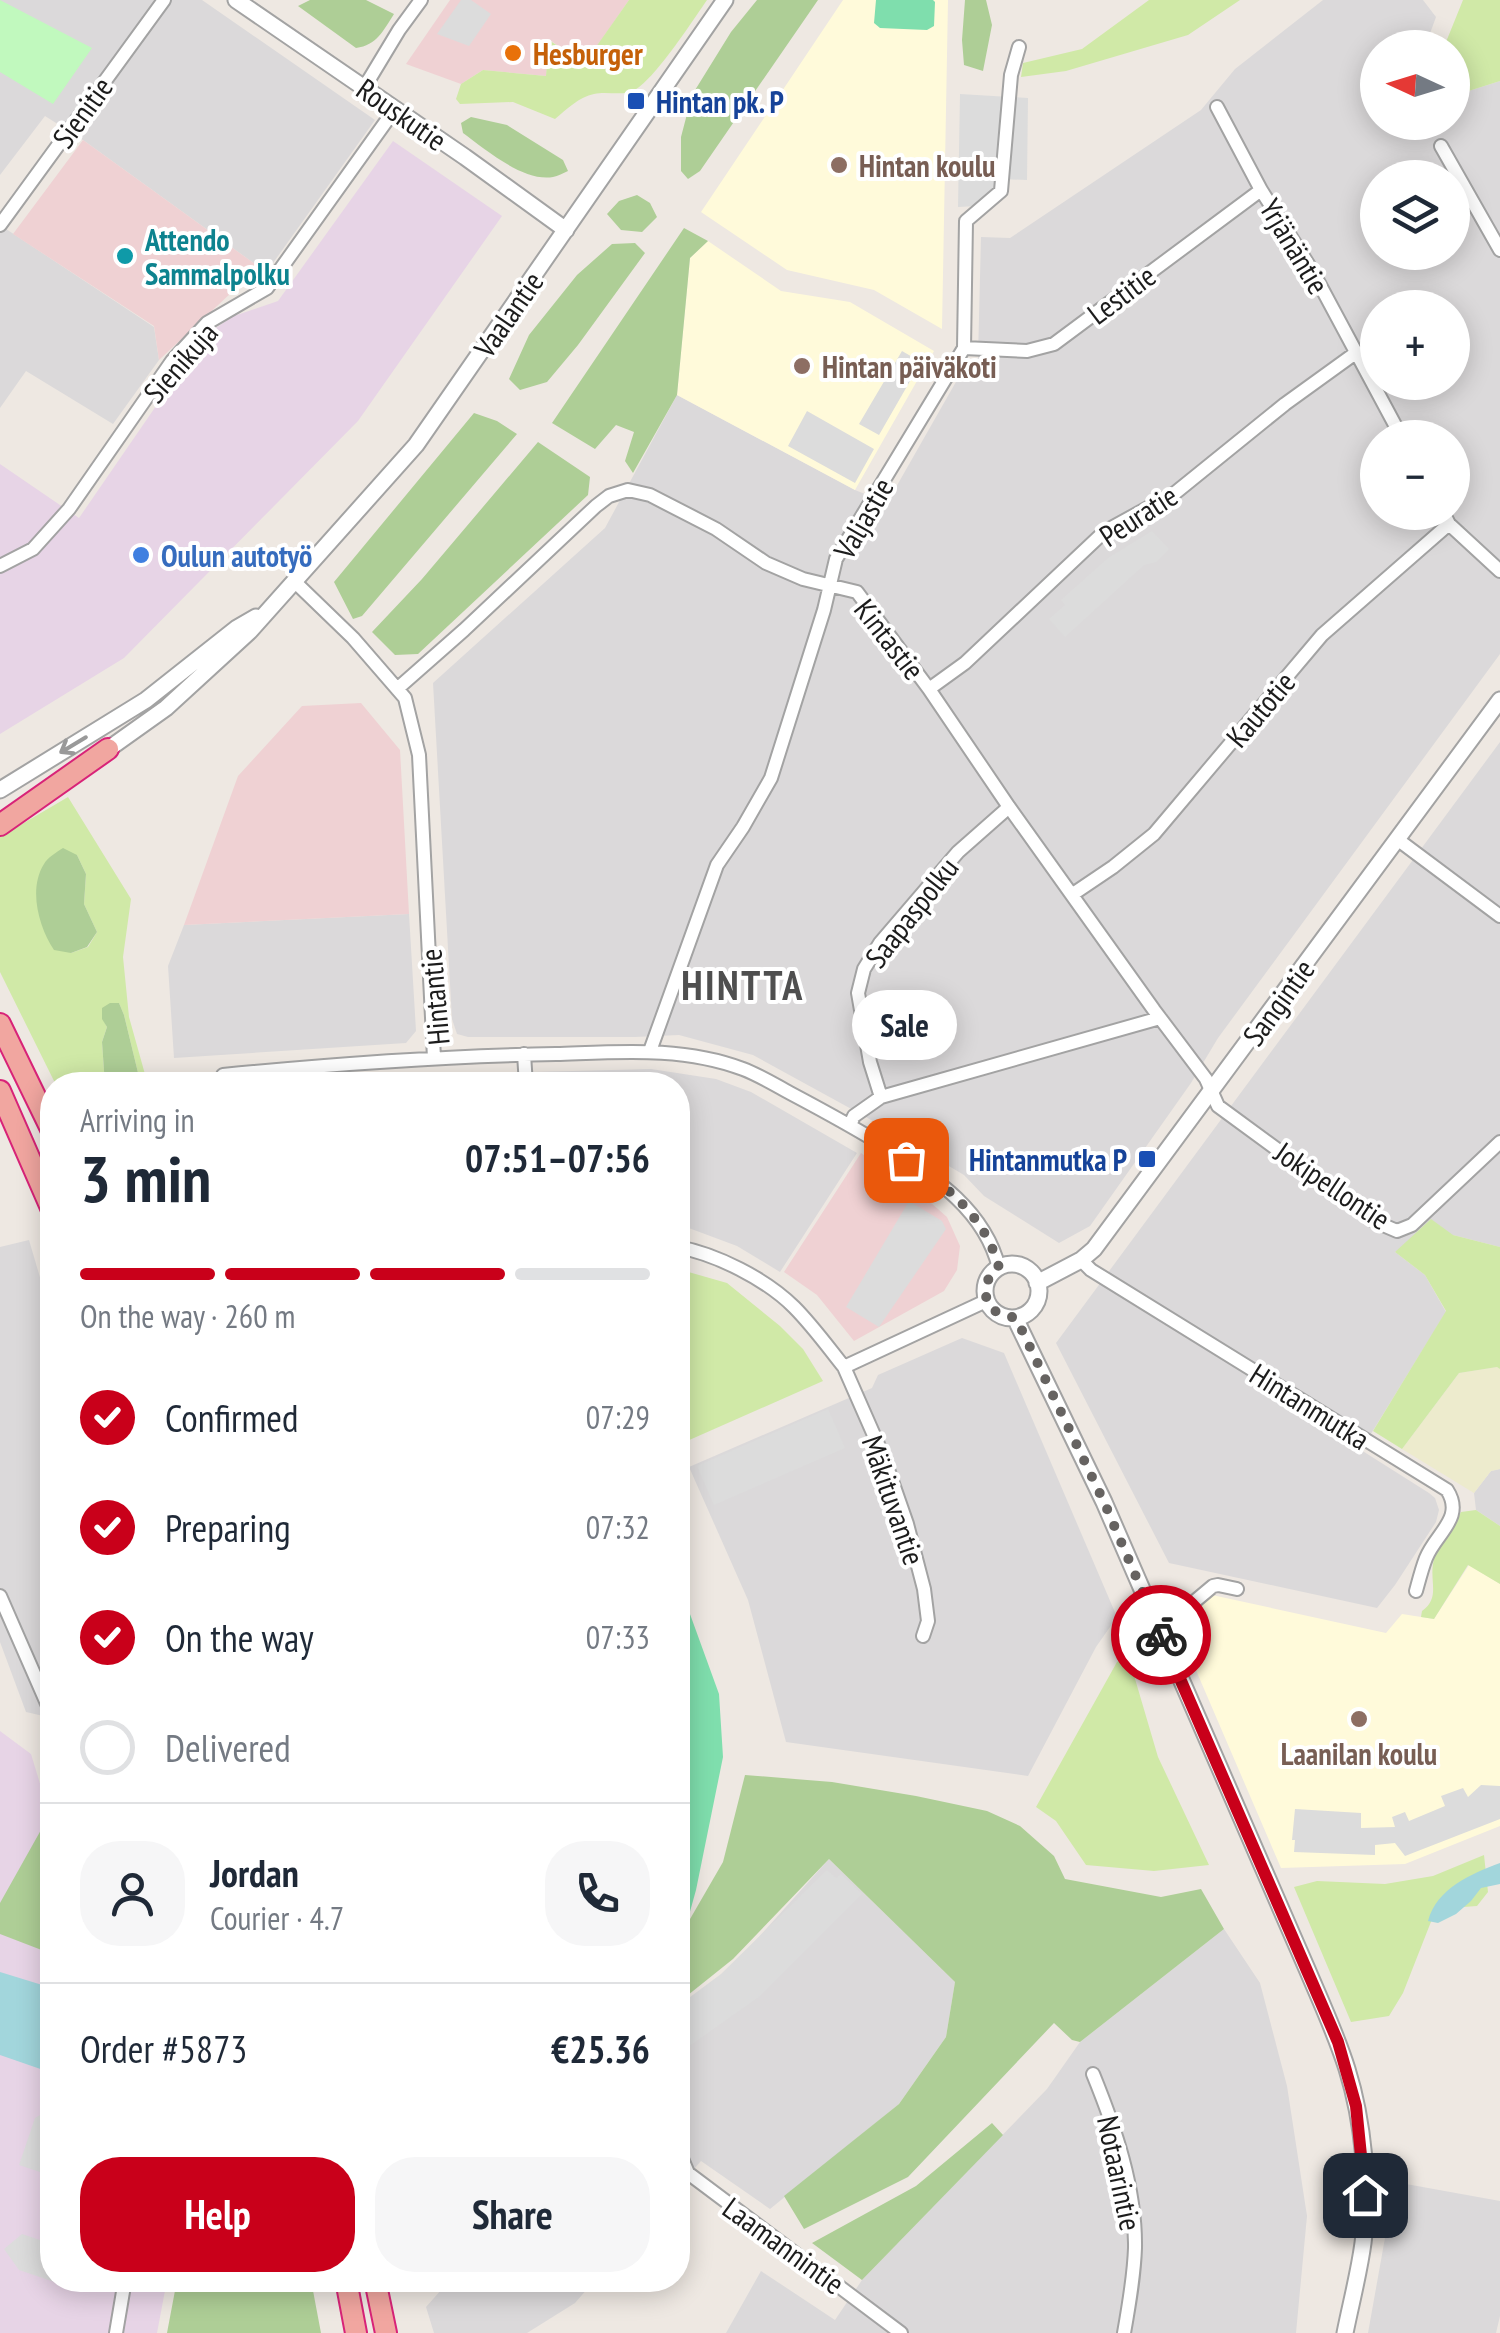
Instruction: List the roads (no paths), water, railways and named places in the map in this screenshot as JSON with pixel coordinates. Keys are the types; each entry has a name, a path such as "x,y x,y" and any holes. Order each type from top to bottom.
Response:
{"highway":[{"path":"0,825 108,750"},
{"path":"0,1024 40,1106"},
{"path":"0,1091 40,1183"},
{"path":"348,2292 356,2333"},
{"path":"377,2292 386,2333"}],"street":[{"name":"Sienitie","path":"3,216 164,0"},
{"name":"Rouskutie","path":"236,0 566,230"},
{"path":"364,88 421,0"},
{"name":"Vaalantie","path":"0,816 108,750 166,708 250,632 295,582 416,445 725,0"},
{"path":"964,348 966,221 1001,191 1010,84 1019,46"},
{"name":"Yrjänäntie","path":"1218,107 1392,420"},
{"name":"Sienikuja","path":"0,566 32,548 69,509 172,362 207,323 267,288 395,109"},
{"path":"1441,146 1500,250"},
{"name":"Lestitie","path":"964,348 1028,351 1054,344 1261,190"},
{"name":"Valjastie","path":"650,1051 717,865 771,778 824,610 836,559 964,348"},
{"name":"Peuratie","path":"929,689 964,663 1104,532 1175,493 1356,352"},
{"name":"Kintastie","path":"398,689 596,506 628,490 650,495 716,529 766,563 804,579 857,592 1212,1092"},
{"name":"Kautotie","path":"1073,894 1154,834 1322,635 1433,530"},
{"path":"1458,530 1500,571"},
{"name":"Hintantie","path":"295,582 353,638 405,698 419,755 434,1058 650,1051 696,1056 744,1069 850,1125 934,1177 969,1209 999,1268"},
{"name":"Vaalantie","path":"0,790 146,700 237,628 268,610"},
{"name":"Sangintie","path":"1037,1284 1082,1260 1094,1249 1500,700"},
{"name":"Saapaspolku","path":"881,1097 870,1062 858,993 864,969 880,943 958,852 1009,807"},
{"path":"1398,839 1500,916"},
{"path":"850,1125 854,1116 881,1097 1160,1018"},
{"path":"524,1054 525,1072"},
{"path":"254,1072 434,1058"},
{"name":"Jokipellontie","path":"1212,1092 1218,1106 1376,1222 1397,1230 1412,1224 1500,1142"},
{"name":"Mäkituvantie","path":"690,1249 731,1264 783,1297 844,1366 908,1524 924,1590 928,1622 923,1636"},
{"name":"Hintanmutka","path":"1082,1260 1446,1490 1454,1512 1426,1556 1416,1590"},
{"path":"1021,1266 1037,1284 1035,1305 1016,1318 998,1314 986,1301 987,1281 999,1268 1021,1266"},
{"path":"844,1366 986,1301"},
{"path":"1016,1318 1104,1502 1338,2042 1361,2138 1365,2195 1363,2242 1345,2333"},
{"path":"1158,1627 1213,1586 1238,1588"},
{"path":"0,1596 40,1687"},
{"name":"Notaarintie","path":"1093,2074 1115,2128 1131,2201 1135,2245 1124,2333"},
{"name":"Laamannintie","path":"690,2174 901,2333"},
{"path":"116,2333 123,2292"}],"water":[{"path":"1500,1863 1500,1884 1481,1888 1456,1914 1438,1923 1428,1921 1432,1909 1447,1891 1467,1877"},
{"path":"0,1972 40,1984 40,2069 0,2055"}],"place":[{"name":"Hesburger","path":"513,53"},
{"name":"Hintan pk. P","path":"636,101"},
{"name":"Hintan koulu","path":"839,165"},
{"name":"Attendo Sammalpolku","path":"125,256"},
{"name":"Hintan päiväkoti","path":"802,366"},
{"name":"Oulun autotyö","path":"141,555"},
{"name":"Hintanmutka P","path":"1147,1159"},
{"name":"Sale","path":"906,1160"},
{"name":"Laanilan koulu","path":"1359,1719"}],"district":[{"name":"HINTTA","path":"743,985"}]}
